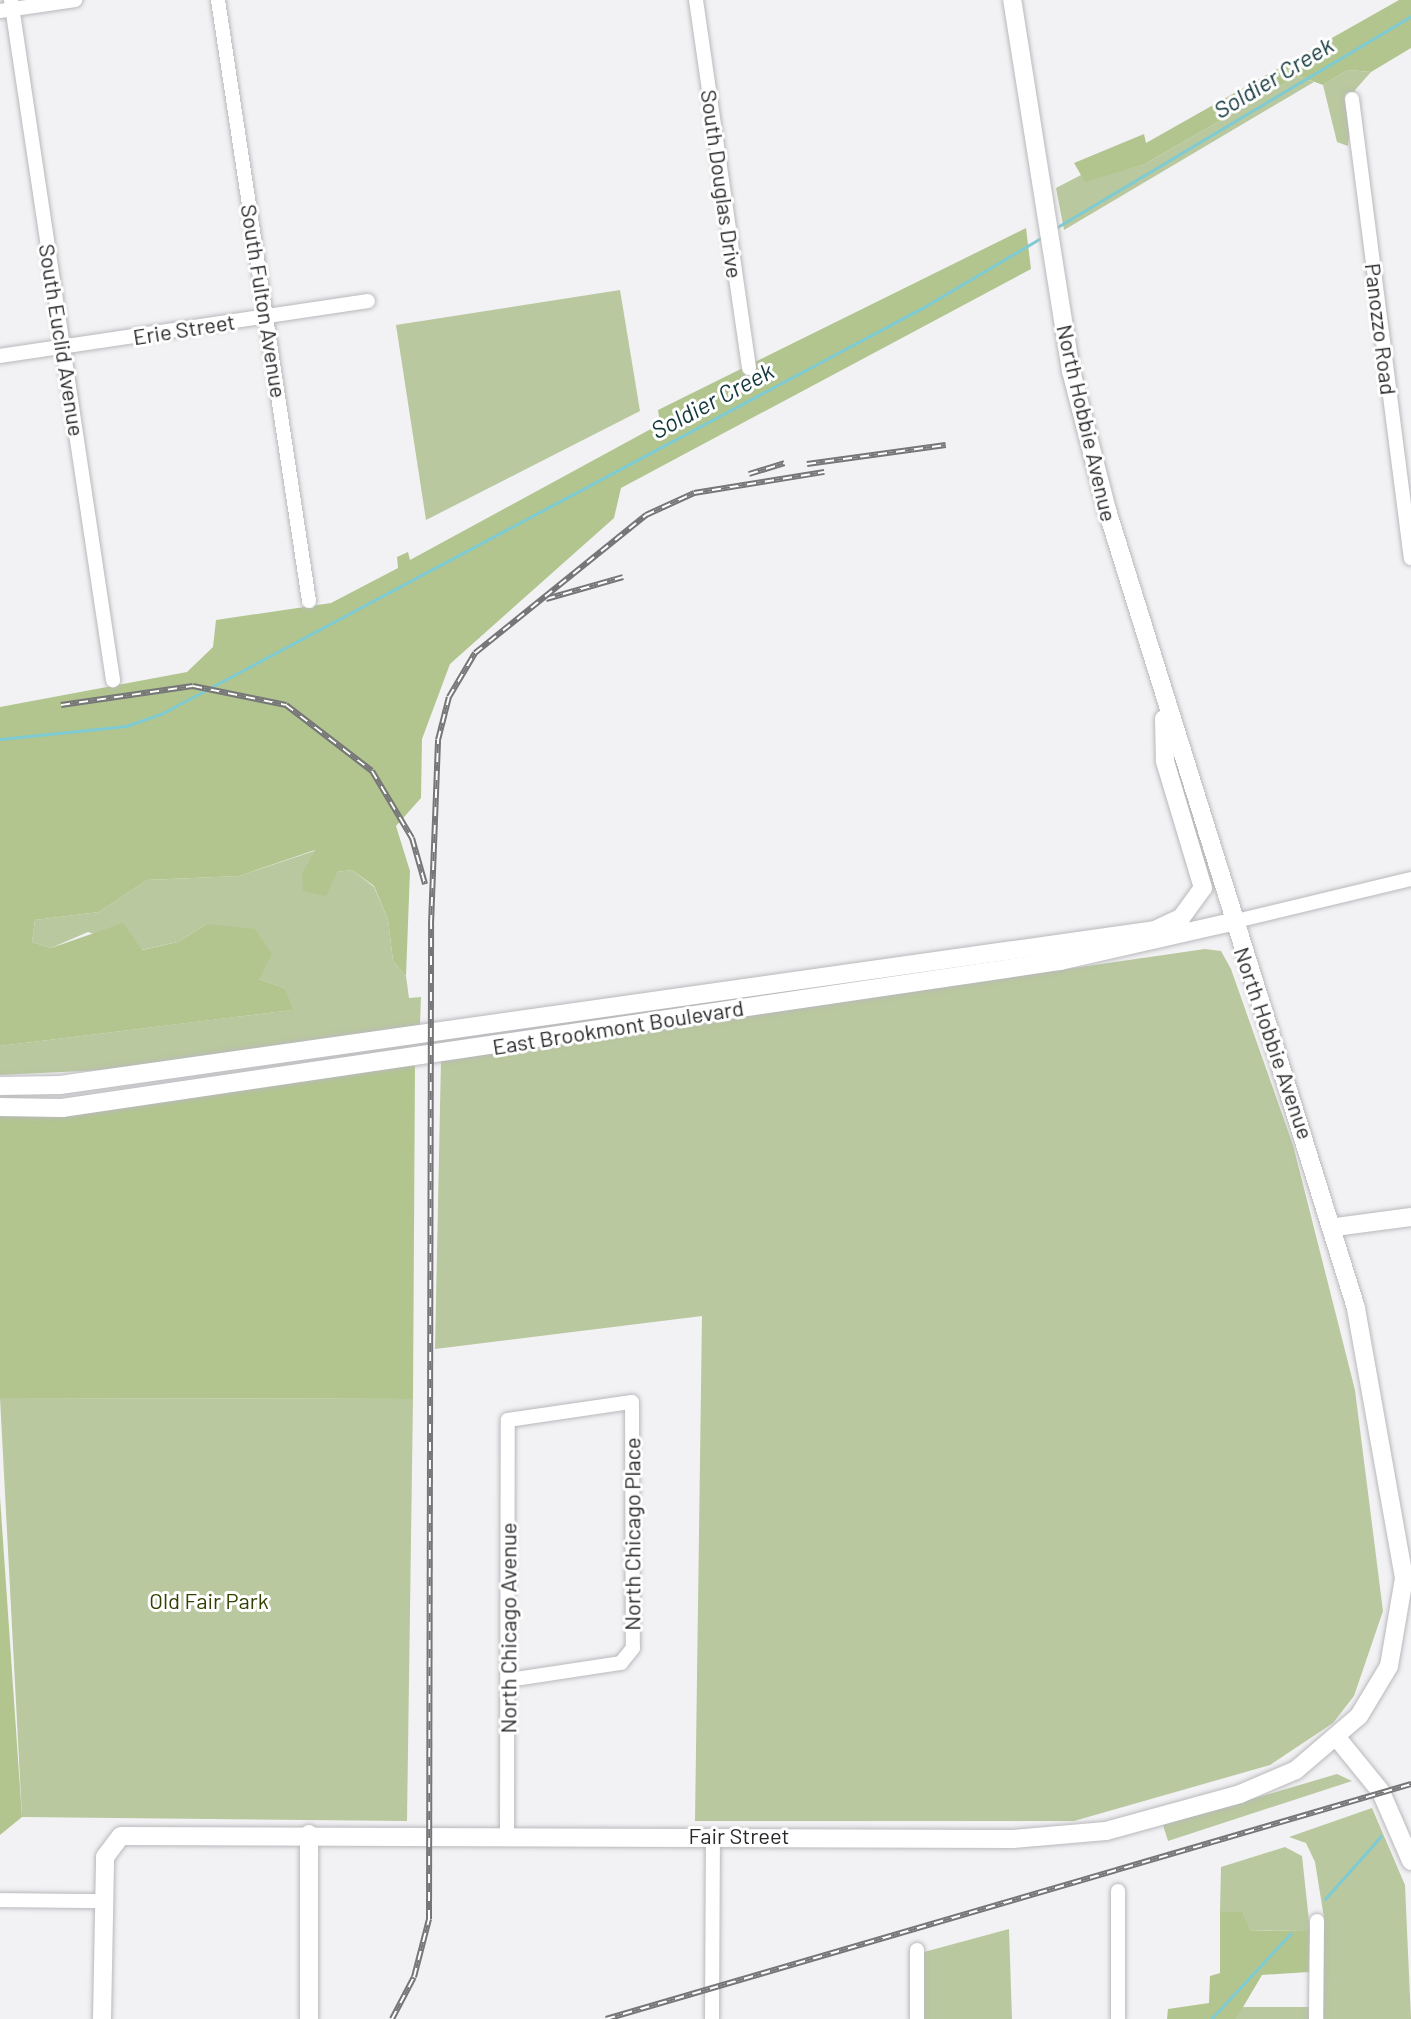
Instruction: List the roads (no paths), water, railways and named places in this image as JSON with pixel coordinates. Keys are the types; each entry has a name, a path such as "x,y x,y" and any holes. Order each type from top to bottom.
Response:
{"main road":[{"name":"North Hobbie Avenue","path":"1012,0 1041,199 1071,371 1165,704 1232,922 1336,1227 1365,1350 1405,1600 1389,1666 1338,1739"},
{"path":"1155,930 1181,918 1203,888 1165,761 1165,704"},
{"name":"East Brookmont Boulevard","path":"0,1086 75,1083 1155,930 1232,922"},
{"name":"East Brookmont Boulevard","path":"0,1107 62,1108 1060,961 1232,922"},
{"path":"1336,1227 1411,1217"},
{"path":"1338,1739 1381,1792 1411,1861"},
{"name":"Fair Street","path":"102,1901 105,1857 121,1836 309,1834 1013,1839 1106,1831 1240,1794 1296,1770 1338,1739"},
{"path":"309,1834 309,2019"},
{"path":"102,1901 102,2019"}],"street":[{"path":"8,7 75,0"},
{"name":"South Fulton Avenue","path":"218,0 309,601"},
{"name":"South Douglas Drive","path":"696,0 749,368"},
{"name":"South Euclid Avenue","path":"8,7 113,680"},
{"name":"Panozzo Road","path":"1352,99 1411,558"},
{"name":"Erie Street","path":"0,356 368,301"},
{"name":"East Brookmont Boulevard","path":"1232,922 1411,879"},
{"name":"North Chicago Avenue","path":"507,1837 508,1420 632,1402"},
{"name":"North Chicago Place","path":"508,1680 621,1663 633,1648 632,1402"},
{"path":"712,2019 713,1836"},
{"path":"1118,1891 1118,2019"},
{"path":"0,1900 102,1901"},
{"path":"1316,2019 1317,1921"},
{"path":"917,1950 917,2019"}],"waterway":[{"name":"Soldier Creek","path":"1054,229 1411,16"},
{"name":"Soldier Creek","path":"0,739 126,726 161,714 924,307 1044,236"},
{"path":"1325,1899 1381,1836"},
{"path":"1211,2019 1291,1933"}],"railway":[{"path":"807,464 946,445"},
{"path":"749,474 784,463"},
{"path":"392,2019 414,1977 429,1919 431,924 438,740 449,697 475,653 646,515 694,493 824,472"},
{"path":"546,599 623,577"},
{"path":"61,705 193,686 286,705 372,771 412,838 425,884"},
{"path":"606,2019 1411,1784"}],"park label":[{"name":"Old Fair Park","path":"209,1601"}]}
